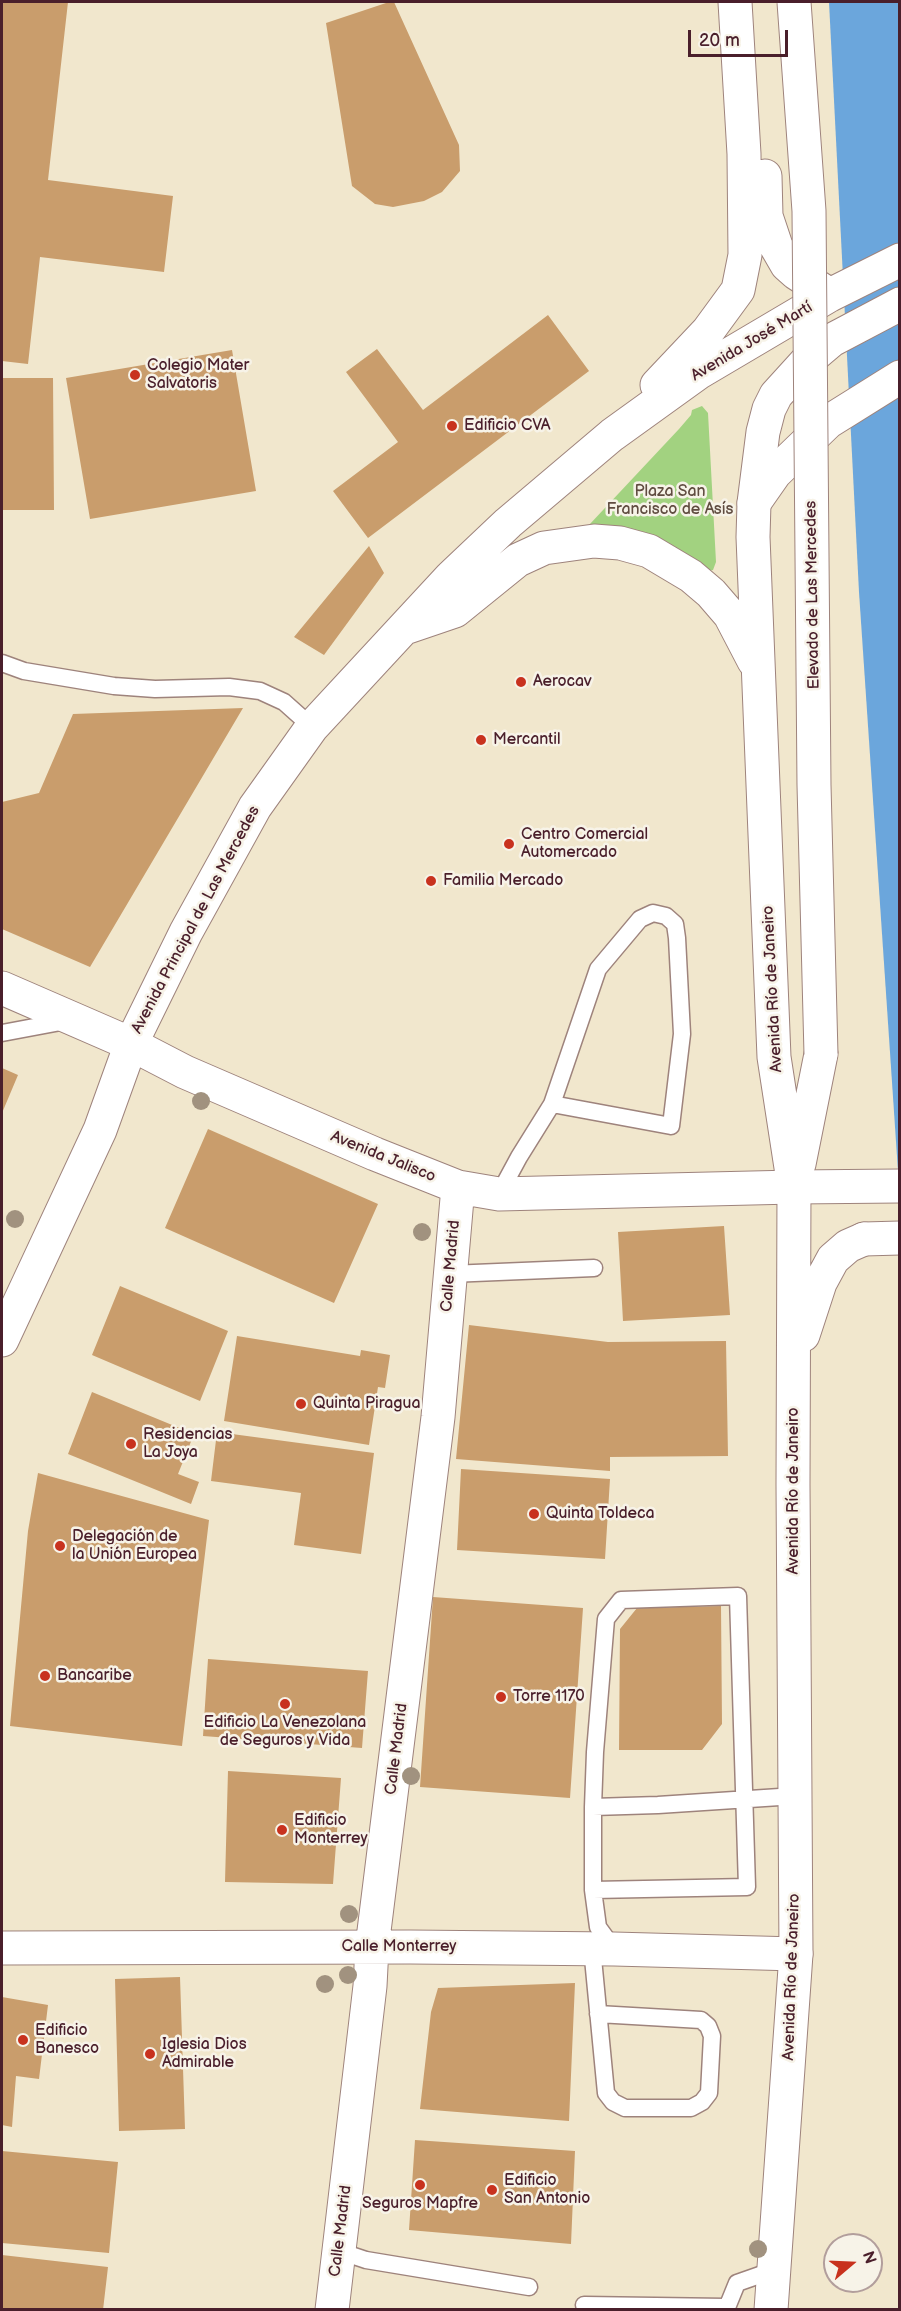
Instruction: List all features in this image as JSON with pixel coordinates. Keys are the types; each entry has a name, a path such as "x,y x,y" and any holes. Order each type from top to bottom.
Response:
{"main road":[{"path":"612,435 708,331 738,290 745,255 744,154 735,2"},
{"path":"754,2 764,135 766,216 776,246 787,265 835,292"},
{"name":"Elevado de Las Mercedes","path":"794,2 809,211 814,785 821,1054 795,1187"},
{"name":"Avenida José Martí","path":"612,435 698,373 835,292 900,260"},
{"path":"759,674 754,502 763,432 769,409 785,384 832,340 900,304"},
{"path":"754,502 775,473 828,422 900,377"},
{"name":"Avenida Principal de Las Mercedes","path":"6,1319 100,1130 131,1044 186,932 255,807 312,727 451,577 508,524 612,435"},
{"path":"402,629 455,611 518,560 544,548 594,541 620,543 648,551 671,563 711,593 730,615 745,641 759,674"},
{"name":"Avenida Río de Janeiro","path":"759,674 774,1057 795,1187 793,1366 796,1954 771,2310"},
{"name":"Avenida Jalisco","path":"2,987 131,1044 185,1072 375,1154 458,1187 499,1194 900,1186"},
{"name":"Calle Madrid","path":"332,2310 370,1986 372,1947 437,1429 458,1187"},
{"path":"793,1366 820,1282 833,1259 848,1246 864,1239 900,1238"},
{"name":"Calle Monterrey","path":"2,1948 603,1948 796,1954"}],"lane":[{"path":"2,663 24,671 114,686 155,689 229,687 260,691 284,702 312,727"},
{"path":"499,1194 552,1104 598,969 640,919 653,913 666,916 675,924 677,938 682,1034 671,1126 552,1104"},
{"path":"2,1033 73,1019"},
{"path":"450,1274 594,1268"},
{"path":"593,1890 747,1887 738,1596 621,1600 606,1619 595,1752 593,1890 603,1948 598,2014 606,2093 613,2102 625,2108 691,2108 702,2102 709,2093 712,2036 708,2026 700,2020 598,2014"},
{"path":"594,1807 795,1796"},
{"path":"339,2251 366,2260 529,2287"},
{"path":"584,2305 726,2308 737,2283 774,2270"}],"green space":[{"name":"Plaza San Francisco de Asís","path":"702,406 708,413 716,562 713,570 704,572 607,526 589,525 679,429 691,415 692,410"}],"water":[{"path":"829,2 899,2 899,1186 859,592"}],"building":[{"path":"2,2 68,2 48,180 173,196 164,272 40,257 28,364 2,361"},
{"path":"394,2 459,145 460,171 442,192 424,201 393,207 375,204 352,186 326,23"},
{"name":"Edificio CVA","path":"548,315 589,371 368,538 333,491 398,442 346,372 377,349 423,410"},
{"path":"232,350 256,491 90,519 66,378"},
{"path":"2,378 53,378 54,510 2,510"},
{"path":"369,546 384,573 324,655 294,637"},
{"path":"243,708 90,967 2,929 2,802 39,793 73,714"},
{"path":"2,1068 18,1075 2,1113"},
{"path":"208,1129 378,1204 334,1303 165,1228"},
{"path":"724,1226 730,1315 623,1321 618,1232"},
{"path":"120,1286 228,1331 200,1401 92,1355"},
{"path":"469,1325 608,1342 726,1341 728,1456 610,1457 610,1471 456,1459"},
{"name":"Quinta Piragua","path":"237,1336 360,1356 361,1350 390,1355 385,1388 378,1387 369,1445 224,1421"},
{"name":"Residencias La Joya","path":"92,1392 194,1434 178,1474 199,1482 191,1504 68,1454"},
{"path":"217,1432 374,1453 361,1554 294,1545 301,1493 211,1481"},
{"name":"Quinta Toldeca","path":"461,1469 610,1479 605,1559 457,1550"},
{"path":"38,1473 209,1520 182,1746 10,1726 28,1531"},
{"name":"Torre 1170","path":"433,1597 583,1608 570,1798 420,1787"},
{"path":"721,1606 722,1724 702,1750 619,1750 620,1629 637,1608"},
{"name":"Edificio La Venezolana de Seguros y Vida","path":"208,1659 368,1671 362,1748 203,1736"},
{"name":"Edificio Monterrey","path":"228,1771 341,1778 333,1884 225,1882"},
{"name":"Iglesia Dios Admirable","path":"180,1977 185,2129 119,2131 115,1979"},
{"path":"575,1983 569,2121 420,2109 431,2012 438,1988"},
{"name":"Edificio Banesco","path":"2,1997 48,2005 39,2079 16,2076 12,2127 2,2125"},
{"name":"Edificio San Antonio","path":"415,2140 575,2151 571,2244 409,2230"},
{"path":"2,2151 118,2162 109,2253 2,2243"},
{"path":"2,2255 108,2267 103,2310 2,2310"}],"place":[{"name":"Colegio Mater Salvatoris","path":"135,375"},
{"name":"Edificio CVA","path":"452,426"},
{"name":"Aerocav","path":"521,682"},
{"name":"Mercantil","path":"481,740"},
{"name":"Centro Comercial Automercado","path":"509,844"},
{"name":"Familia Mercado","path":"431,881"},
{"name":"Quinta Piragua","path":"301,1404"},
{"name":"Residencias La Joya","path":"131,1444"},
{"name":"Quinta Toldeca","path":"534,1514"},
{"name":"Delegación de la Unión Europea","path":"60,1546"},
{"name":"Bancaribe","path":"45,1676"},
{"name":"Torre 1170","path":"501,1697"},
{"name":"Edificio La Venezolana de Seguros y Vida","path":"285,1704"},
{"name":"Edificio Monterrey","path":"282,1830"},
{"name":"Edificio Banesco","path":"23,2040"},
{"name":"Iglesia Dios Admirable","path":"150,2054"},
{"name":"Seguros Mapfre","path":"420,2185"},
{"name":"Edificio San Antonio","path":"492,2190"}]}
